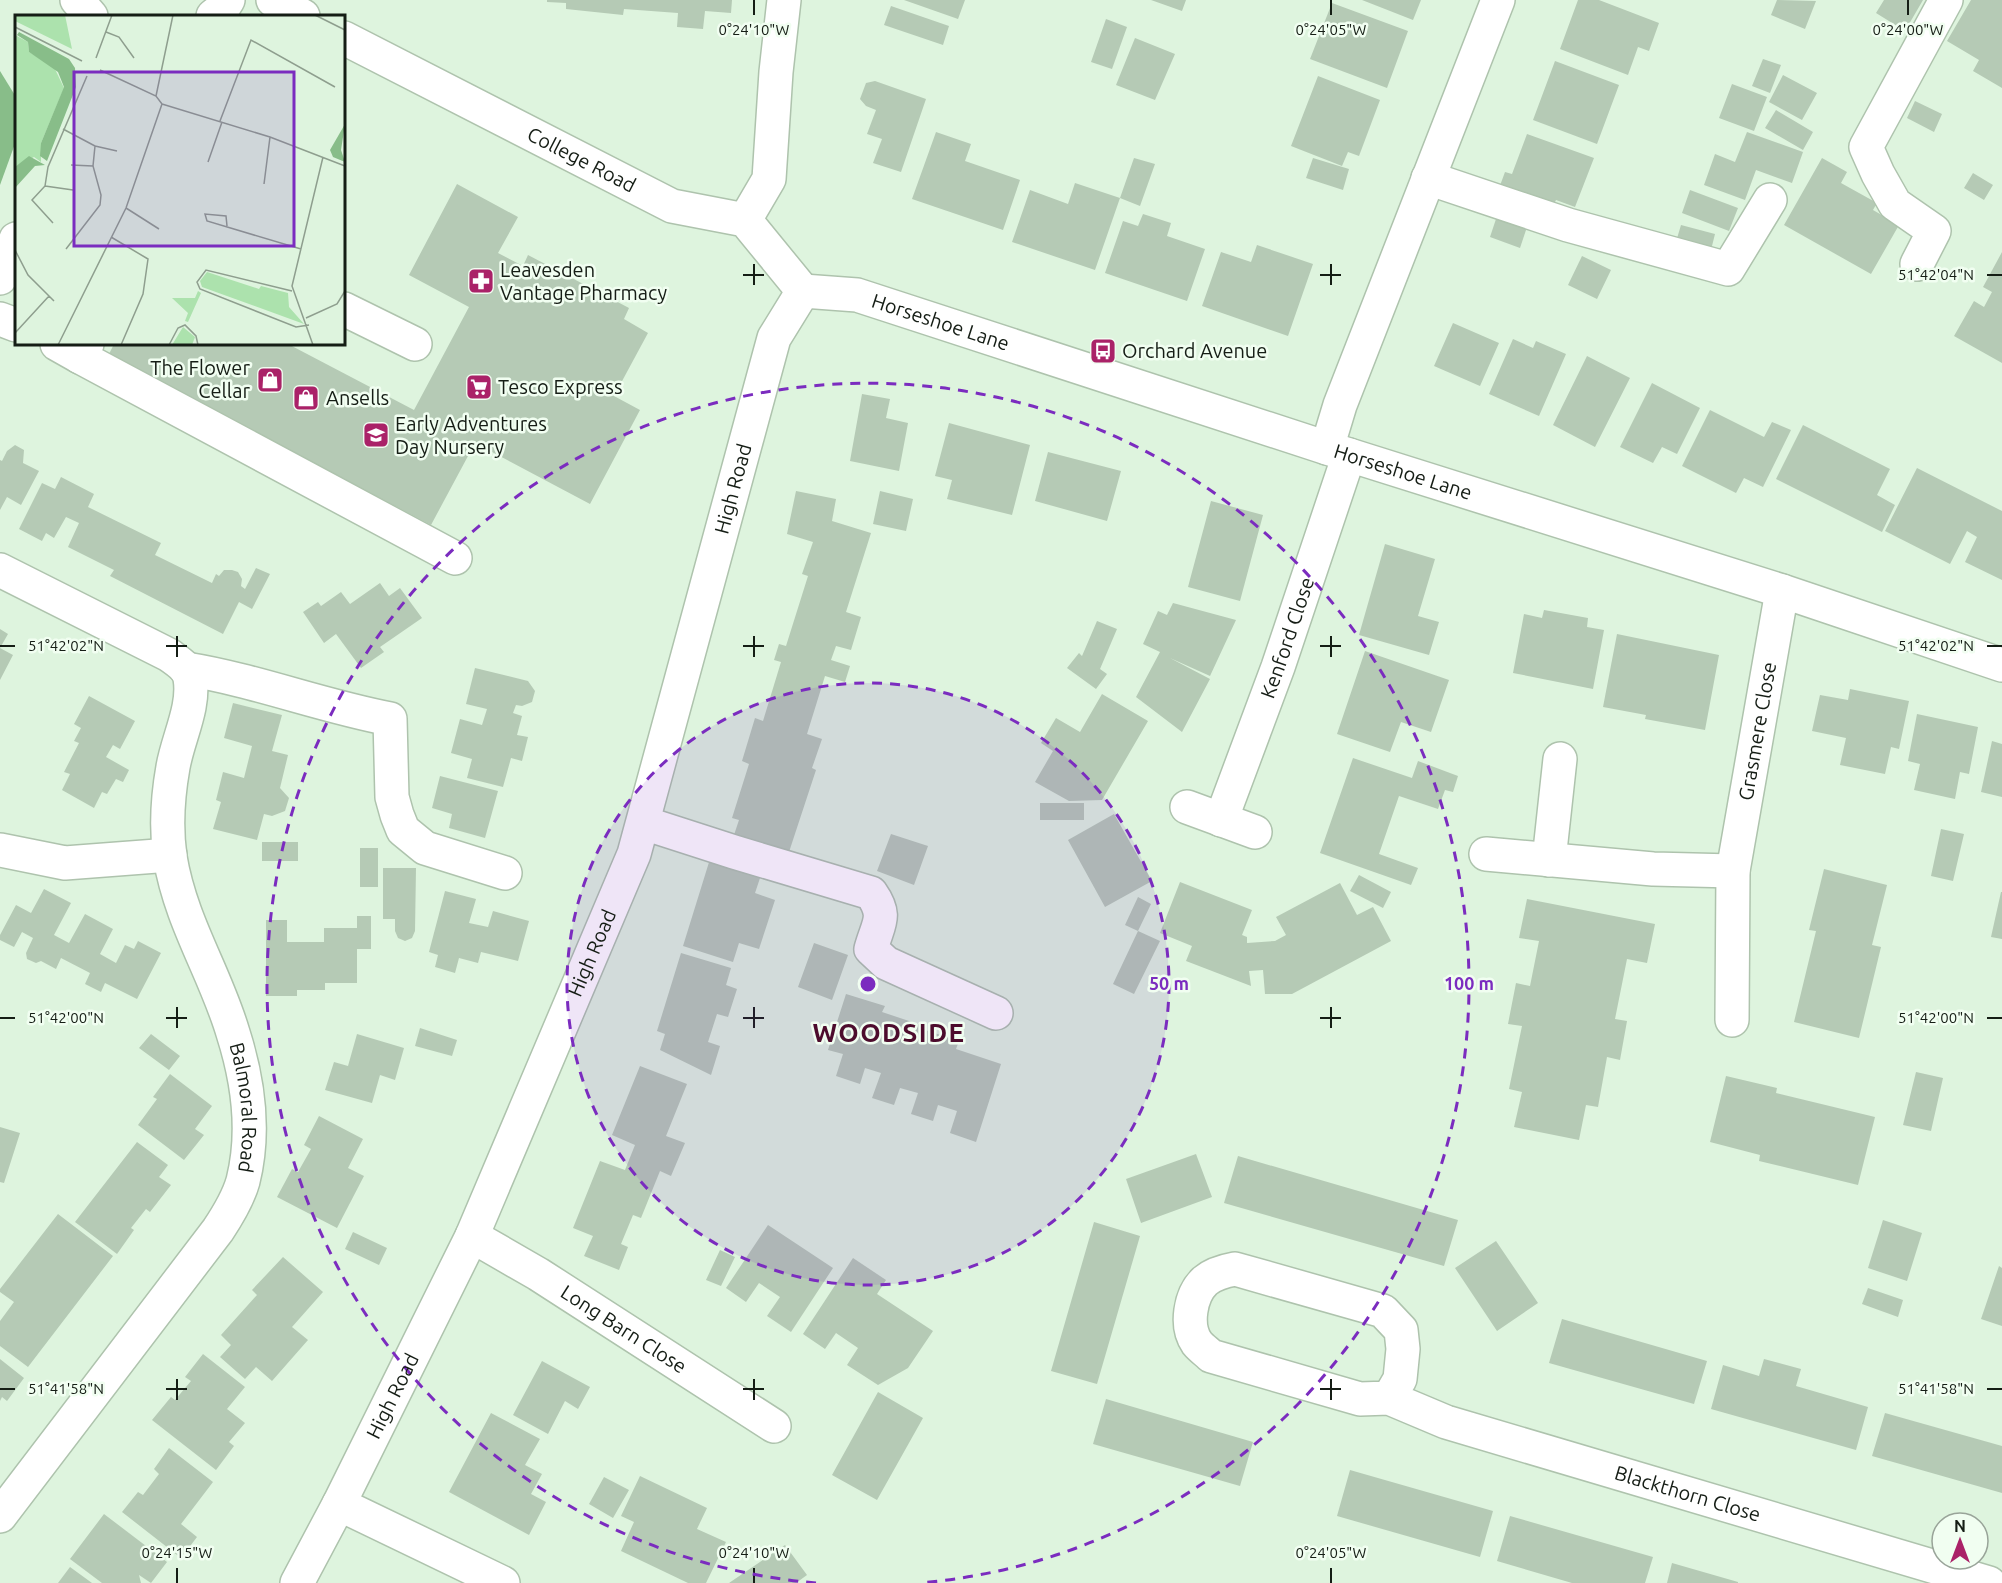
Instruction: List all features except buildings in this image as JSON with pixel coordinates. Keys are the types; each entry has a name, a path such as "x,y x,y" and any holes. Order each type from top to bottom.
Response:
{"street":[{"path":"77,0 90,15"},
{"path":"214,15 228,0"},
{"path":"273,0 301,15"},
{"path":"784,0 776,72 769,179 745,220 804,291"},
{"path":"1338,451 1340,405 1498,0"},
{"path":"1917,264 1934,231 1895,204 1866,147 1946,0"},
{"name":"College Road","path":"345,39 672,206 745,220"},
{"path":"1428,178 1568,225 1728,269 1770,200"},
{"path":"0,278 15,241"},
{"name":"Horseshoe Lane","path":"804,291 858,295 1338,451 1782,591 2002,665"},
{"name":"High Road","path":"297,1583 339,1504 472,1236 629,865 644,823 774,338 804,291"},
{"path":"345,309 415,344"},
{"path":"0,319 15,325"},
{"path":"75,348 455,558"},
{"name":"Kenford Close","path":"1221,820 1278,667 1338,451"},
{"path":"0,570 169,654 186,669 212,673 352,712 390,719 392,797 403,830 425,848 505,873"},
{"name":"Grasmere Close","path":"1732,1020 1733,871 1782,591"},
{"name":"Balmoral Road","path":"0,1516 218,1230 232,1209 243,1183 248,1151 246,1085 233,1032 189,927 170,855 169,806 173,767 189,707 190,676 186,669"},
{"path":"1549,860 1560,759"},
{"path":"1187,807 1255,832"},
{"path":"644,823 871,892 879,905 882,917 871,949 886,963 996,1013"},
{"path":"0,850 65,863 170,855"},
{"path":"1486,854 1653,869 1733,871"},
{"name":"Long Barn Close","path":"472,1236 538,1274 774,1426"},
{"name":"Blackthorn Close","path":"1389,1398 1400,1379 1404,1349 1401,1330 1383,1311 1235,1269 1221,1272 1205,1281 1197,1292 1191,1312 1191,1329 1197,1343 1211,1356 1360,1399 1389,1398 1446,1422 1989,1583"},
{"path":"339,1504 503,1583"}],"green space":[{"path":"0,71 15,95 15,144 0,185"}],"place":[{"name":"Leavesden Vantage Pharmacy","path":"481,281"},
{"name":"Orchard Avenue","path":"1103,351"},
{"name":"The Flower Cellar","path":"270,380"},
{"name":"Tesco Express","path":"479,387"},
{"name":"Ansells","path":"306,398"},
{"name":"Early Adventures Day Nursery","path":"376,435"}],"district":[{"name":"WOODSIDE","path":"889,1033"}]}
